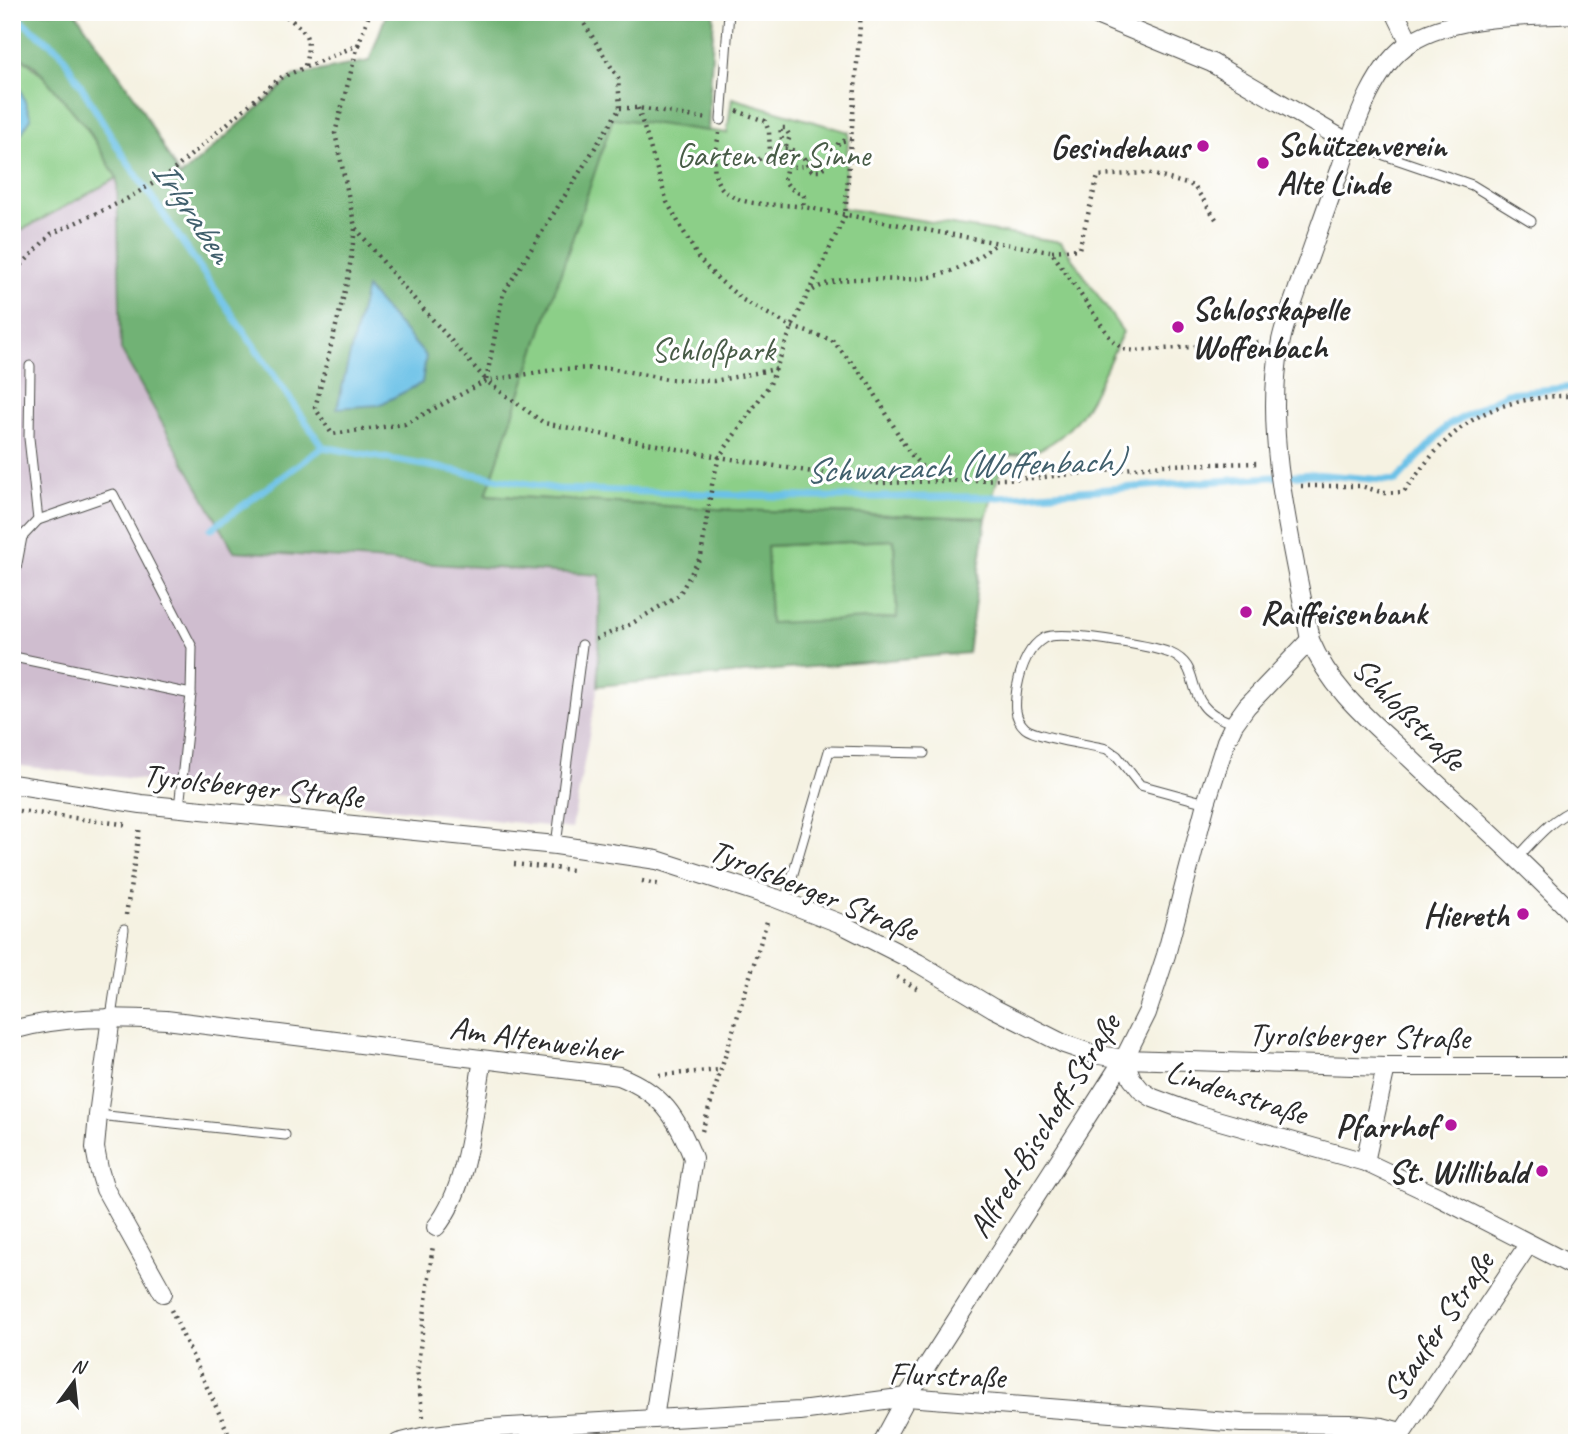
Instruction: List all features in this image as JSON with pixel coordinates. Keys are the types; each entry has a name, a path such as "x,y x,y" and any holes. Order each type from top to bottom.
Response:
{"street":[{"path":"1089,12 1212,63 1349,143"},
{"path":"1395,12 1410,43 1432,32 1469,22 1577,14"},
{"name":"Schloßstraße","path":"1410,43 1383,71 1361,112 1280,341 1275,399 1279,463 1310,640 1319,662 1332,682 1577,918"},
{"name":"Alfred-Bischoff-Straße","path":"882,1443 907,1397 1124,1059 1147,1013 1166,955 1206,803 1226,741 1234,724 1256,696 1310,640"},
{"name":"Tyrolsberger Straße","path":"12,784 128,802 556,845 657,860 785,901 874,940 993,1008 1064,1044 1093,1054 1124,1059 1386,1067 1577,1067"},
{"path":"111,1017 95,1148 105,1189 163,1293"},
{"name":"Am Altenweiher","path":"12,1030 35,1024 111,1017 166,1020 619,1076 639,1084 656,1096 671,1112 693,1158"},
{"name":"Lindenstraße","path":"1124,1059 1132,1079 1141,1090 1153,1098 1199,1115 1365,1162 1439,1196 1528,1245 1577,1268"},
{"path":"436,1227 445,1216 463,1171 482,1060"},
{"path":"1365,1162 1386,1067"},
{"path":"654,1419 693,1158"},
{"name":"Staufer Straße","path":"1398,1437 1528,1245"},
{"name":"Flurstraße","path":"398,1443 426,1436 492,1436 654,1419 800,1411 907,1397 1241,1423 1361,1425 1382,1427 1398,1437"}],"lane":[{"path":"721,120 729,12"},
{"path":"1349,143 1472,185 1531,221"},
{"path":"30,366 29,438 38,520"},
{"path":"13,586 22,537 38,520 113,494 191,647 191,694 179,807"},
{"path":"1206,803 1140,785 1117,756 1107,749 1026,730 1017,718 1014,706 1019,674 1031,649 1045,637 1061,635 1104,640 1168,653 1182,660 1191,671 1201,704 1234,724"},
{"path":"12,645 13,657 191,694"},
{"path":"556,845 582,645"},
{"path":"785,901 829,751 924,753"},
{"path":"1517,858 1547,826 1577,808"},
{"path":"111,1017 124,929"},
{"path":"98,1115 285,1135"}],"path":[{"path":"281,12 307,35 309,40 305,67"},
{"path":"370,12 358,45 335,133 355,228 348,279 315,408 332,434 405,424 486,381 558,369 609,368 667,379 714,381 777,369"},
{"path":"486,381 503,294 620,108 618,78 577,12"},
{"path":"582,645 631,624 679,595 701,556 719,457 770,384 792,327 845,216 862,12"},
{"path":"12,275 51,234 125,201 169,174 280,78 358,45"},
{"path":"722,107 765,121 769,132 769,154"},
{"path":"620,108 638,108 690,118 721,120 714,166 715,177 726,192 750,202 803,207 1051,251 1079,249 1098,176 1147,173 1194,186 1216,219"},
{"path":"638,108 667,202 699,259 743,300 792,327 832,340 868,382 908,452 935,481"},
{"path":"782,139 779,131 780,128 785,128 790,136 784,176 786,184 804,196 803,207"},
{"path":"788,149 812,170 820,171 830,160 839,142 851,139"},
{"path":"769,154 787,165 799,167 806,163 820,145"},
{"path":"746,164 788,149"},
{"path":"355,228 486,381 544,423 719,457 882,483 1034,478 1164,464 1279,463"},
{"path":"811,291 820,286 852,279 914,279 942,275 965,266 997,243"},
{"path":"1051,251 1111,339 1123,349 1134,351 1280,341"},
{"path":"1283,488 1361,486 1384,493 1404,492 1429,456 1464,423 1513,401 1565,395 1577,397"},
{"path":"12,810 153,828"},
{"path":"124,929 140,826"},
{"path":"503,862 581,871"},
{"path":"633,878 672,888"},
{"path":"756,914 779,922"},
{"path":"693,1158 768,918"},
{"path":"895,976 928,995"},
{"path":"619,1076 721,1070"},
{"path":"426,1436 417,1372 436,1227"},
{"path":"163,1293 233,1443"}],"shaded area":[{"path":"117,178 121,350 234,550 601,575 598,686 572,829 12,765 12,223 23,230"}],"green space":[{"path":"12,12 75,12 136,99 180,177 294,76 369,61 387,12 714,12 708,131 613,118 486,495 733,510 986,518 968,653 598,686 600,575 234,551 121,350 117,178 88,129 35,66 12,51","holes":["894,540 897,618 770,623 767,546"]},
{"path":"12,51 44,77 72,108 117,178 22,230 12,223"},
{"name":"Schloßpark","path":"732,98 849,132 842,208 1061,242 1123,332 1092,397 1071,426 1042,448 1004,457 986,518 733,510 486,495 613,117 727,133"},
{"path":"894,540 897,618 770,624 767,546"}],"water":[{"path":"12,80 18,83 31,118 12,148"},
{"path":"366,288 426,356 422,383 379,405 337,408"}],"waterway":[{"name":"Irlgraben","path":"12,14 60,51 122,154 323,447"},
{"name":"Schwarzach (Woffenbach)","path":"323,447 557,489 804,497 999,497 1313,474 1396,481 1447,426 1507,393 1577,387"},
{"path":"211,529 323,447"}],"place":[{"name":"Gesindehaus","path":"1203,146"},
{"name":"Schützenverein Alte Linde","path":"1263,163"},
{"name":"Schlosskapelle Woffenbach","path":"1178,327"},
{"name":"Raiffeisenbank","path":"1246,612"},
{"name":"Hiereth","path":"1523,914"},
{"name":"Pfarrhof","path":"1451,1125"},
{"name":"St. Willibald","path":"1542,1171"}],"park label":[{"name":"Garten der Sinne","path":"773,154"}]}
